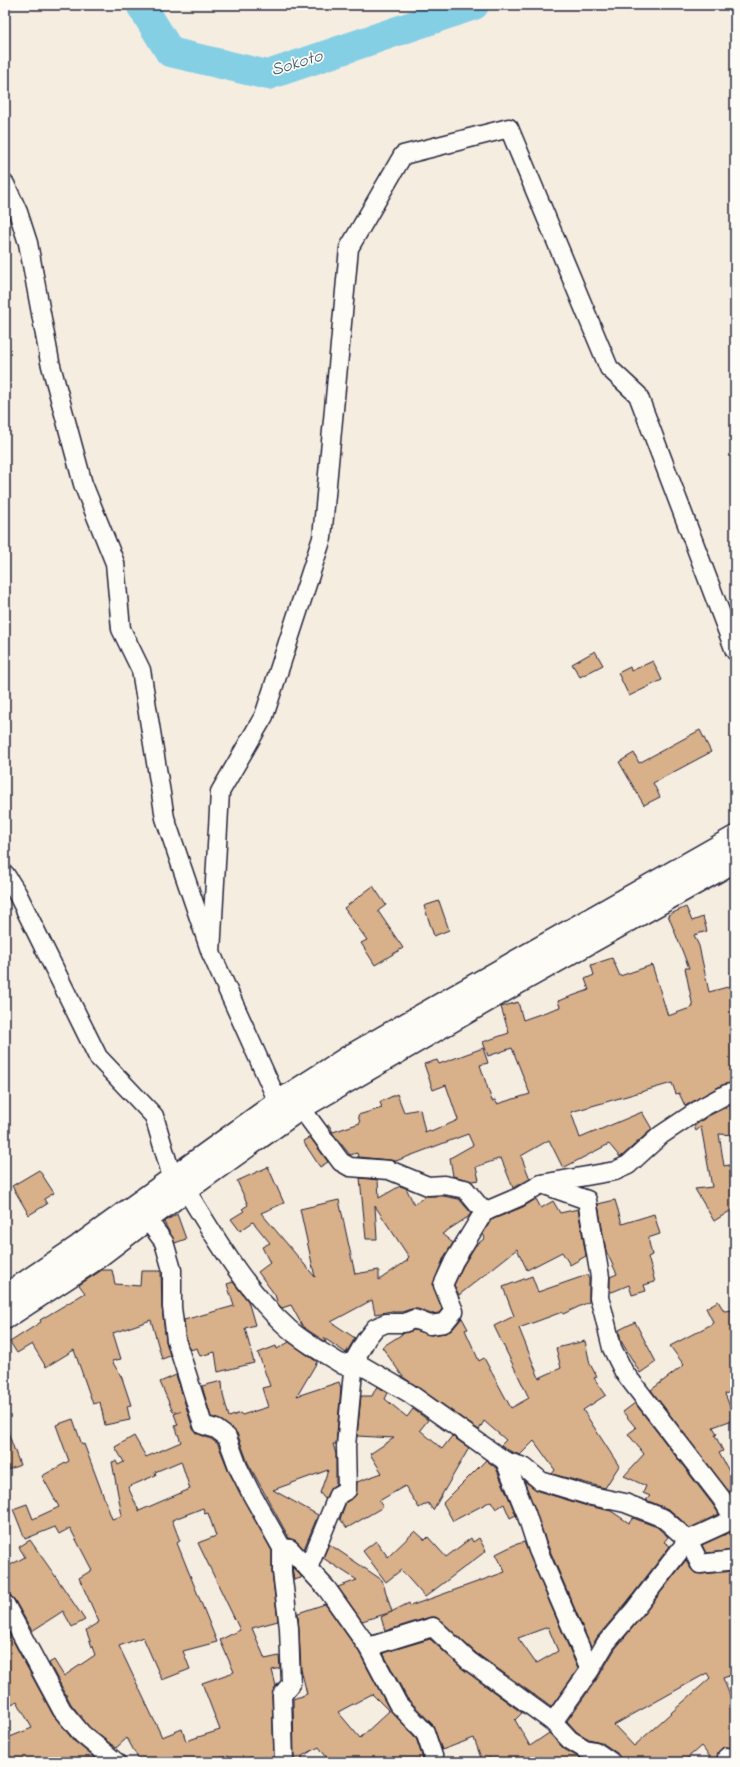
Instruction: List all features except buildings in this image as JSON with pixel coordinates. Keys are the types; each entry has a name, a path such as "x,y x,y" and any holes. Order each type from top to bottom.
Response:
{"main road":[{"path":"5,1318 91,1262 147,1219 179,1183 278,1102 357,1052 735,837"},
{"path":"5,1296 79,1246 301,1108 512,986 735,861"}],"street":[{"path":"211,953 220,792 264,716 322,538 349,248 403,154 509,128 609,368 638,395 735,651"},
{"path":"5,184 18,212 28,243 50,362 83,484 115,563 121,629 141,670 166,818 211,953 278,1102"},
{"path":"5,874 17,893 98,1057 154,1116 179,1183 234,1268 256,1297 290,1330 343,1366 354,1361"},
{"path":"308,1568 338,1495 347,1490 346,1446 354,1361 375,1328 386,1323 404,1323 414,1320 430,1324 444,1322 454,1311 443,1285 454,1261 484,1212 519,1197 541,1184 615,1171 628,1165 661,1135 703,1107 735,1092"},
{"path":"301,1108 341,1162 350,1167 390,1170 428,1186 444,1185 465,1189 484,1212"},
{"path":"541,1184 587,1200 600,1277 599,1298 612,1348 624,1372 722,1499 734,1519 688,1540 606,1643 590,1670 553,1722"},
{"path":"147,1219 164,1242 172,1270 172,1307 176,1340 203,1425 216,1430 227,1437 238,1467 282,1548 282,1572 289,1628 292,1684 282,1695 284,1762"},
{"path":"354,1361 409,1393 504,1461 524,1467 541,1481 587,1495 625,1503 662,1518 688,1540 700,1564 735,1560"},
{"path":"504,1461 526,1513 538,1550 590,1670"},
{"path":"282,1548 290,1548 327,1589 368,1647 398,1704 425,1732 435,1762"},
{"path":"5,1604 62,1710 82,1734 116,1762"},
{"path":"368,1647 434,1627 469,1661 553,1722 570,1740 585,1749 595,1752 611,1762"}],"waterway":[{"name":"Sokoto","path":"141,5 170,52 268,75 474,5"}]}
